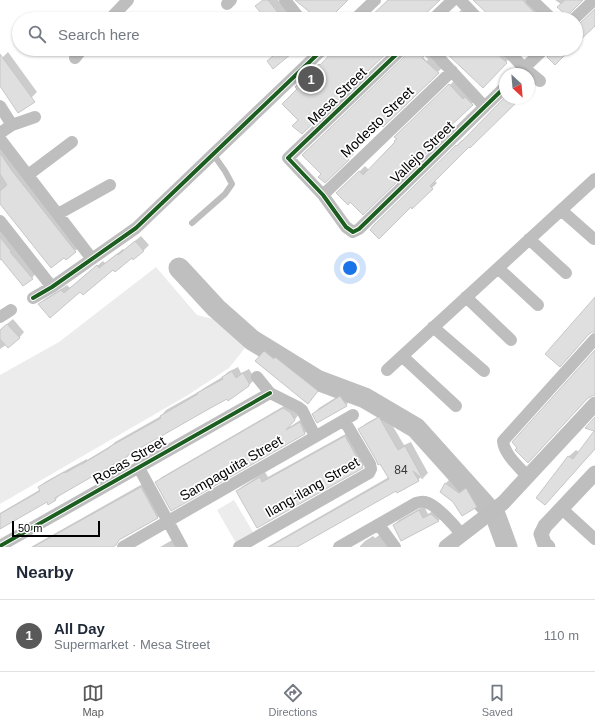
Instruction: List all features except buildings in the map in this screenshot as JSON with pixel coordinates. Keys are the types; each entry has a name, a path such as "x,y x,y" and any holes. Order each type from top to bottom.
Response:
{"street":[{"path":"117,12 128,0"},
{"path":"362,12 375,0"},
{"path":"440,12 453,0"},
{"path":"460,0 471,12"},
{"path":"532,0 545,12"},
{"path":"581,12 594,0"},
{"path":"289,1 296,12"},
{"path":"33,298 52,287 136,228 316,56"},
{"name":"Mesa Street","path":"323,196 288,158 395,56"},
{"path":"438,56 484,106"},
{"path":"511,56 519,68"},
{"path":"524,68 537,56"},
{"name":"Modesto Street","path":"323,196 452,71"},
{"path":"535,78 540,81"},
{"name":"Vallejo Street","path":"323,196 346,227 353,232 359,228 499,92"},
{"path":"0,106 12,125"},
{"path":"0,133 12,125 35,117"},
{"path":"0,139 92,259"},
{"path":"28,175 72,142"},
{"path":"387,370 594,181"},
{"path":"58,214 110,185"},
{"path":"561,210 594,239"},
{"path":"0,221 52,287"},
{"path":"529,239 566,273"},
{"path":"498,268 538,305"},
{"path":"466,297 511,340"},
{"path":"0,317 11,310"},
{"path":"433,327 484,371"},
{"path":"528,477 506,452 503,441 595,339"},
{"path":"402,356 456,406"},
{"path":"257,377 270,393 302,410 315,436"},
{"name":"Rosas Street","path":"0,546 270,393"},
{"path":"446,547 503,503 595,404"},
{"name":"Sampaguita Street","path":"123,547 348,417"},
{"name":"Ilang-ilang Street","path":"239,547 372,470 348,417"},
{"path":"139,468 182,547"},
{"path":"545,541 545,526 594,476"},
{"path":"344,546 423,501 430,503 448,518 462,535"},
{"path":"562,509 595,539"},
{"path":"380,525 395,547"}],"lane":[{"path":"192,223 225,194 232,184 213,154"}],"shaded area":[{"path":"156,267 197,315 225,322 239,316 268,346 262,349 248,344 229,368 188,395 0,504 0,375 59,342"},
{"path":"234,500 253,532 236,543 217,510"}],"waterway":[{"path":"179,268 216,308 252,340 317,380 365,398 416,428 496,517 507,547"}],"cycle path":[{"path":"33,298 52,287 136,228 316,56"},
{"path":"395,56 288,158 323,195 346,227 353,232 359,229 499,93"},
{"path":"0,546 270,393"}],"place":[{"name":"All Day","path":"311,79"}]}
